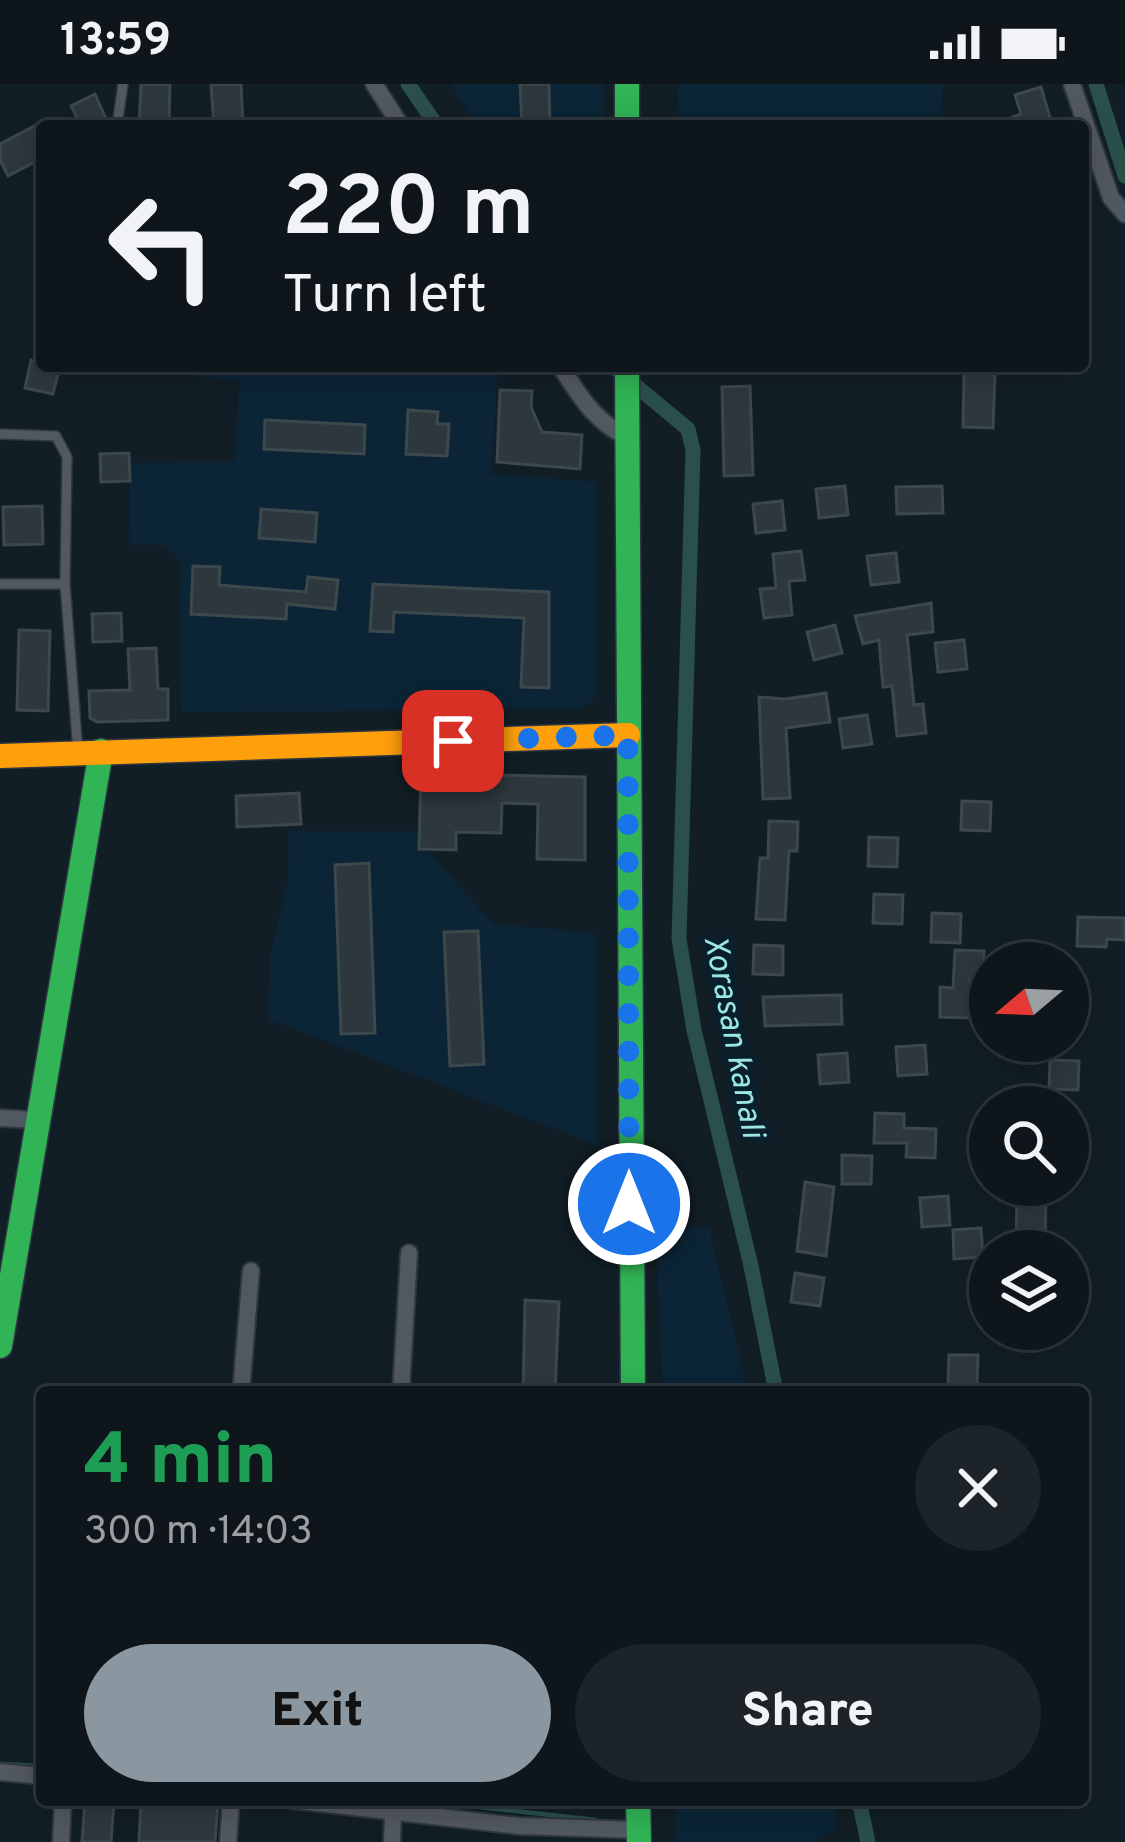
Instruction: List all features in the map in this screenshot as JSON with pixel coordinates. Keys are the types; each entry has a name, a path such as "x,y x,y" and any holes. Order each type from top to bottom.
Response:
{"main road":[{"path":"627,84 627,120"},
{"path":"627,372 633,1386"},
{"path":"0,756 628,735"},
{"path":"0,1346 89,752"},
{"path":"638,1806 639,1836"}],"street":[{"path":"374,84 397,120"},
{"path":"1072,84 1084,120"},
{"path":"1089,134 1111,198 1125,214"},
{"path":"564,372 591,413 627,437"},
{"path":"0,1118 35,1120"},
{"path":"401,1386 409,1253"},
{"path":"241,1386 251,1270"},
{"path":"0,1772 36,1775"},
{"path":"61,1842 63,1806"},
{"path":"229,1842 230,1806"},
{"path":"342,1806 639,1836"},
{"path":"392,1842 393,1812"}],"lane":[{"path":"118,120 123,84"},
{"path":"0,434 56,436 67,457 65,584 89,752"},
{"path":"0,584 65,584"}],"shaded area":[{"path":"450,84 604,84 604,120 473,120"},
{"path":"678,84 942,84 941,120 677,120"},
{"path":"195,372 498,372 491,474 596,482 595,698 581,709 181,712 180,561 164,545 129,545 130,463 235,462 239,381 195,376"},
{"path":"289,831 419,831 426,849 493,924 596,933 597,1145 268,1019 270,956 288,879"},
{"path":"655,1225 709,1228 747,1386 663,1386"},
{"path":"675,1806 833,1806 837,1827 816,1842 675,1842"}],"building":[{"path":"141,84 170,84 169,120 139,120"},
{"path":"211,84 241,84 243,120 214,120"},
{"path":"520,84 549,84 550,120 522,120"},
{"path":"1041,87 1051,120 1013,120 1021,114 1015,95"},
{"path":"95,94 107,120 78,120 71,106"},
{"path":"36,125 36,161 8,176 0,160 0,144"},
{"path":"31,360 36,372 58,372 53,394 25,388"},
{"path":"964,373 995,374 993,428 963,427"},
{"path":"750,386 753,475 724,476 722,387"},
{"path":"500,390 532,391 531,407 542,432 582,435 580,469 497,462"},
{"path":"408,410 438,412 437,424 449,424 447,456 406,454"},
{"path":"265,420 365,425 364,454 264,449"},
{"path":"129,453 130,481 101,482 100,454"},
{"path":"845,486 848,515 819,518 816,489"},
{"path":"942,486 943,513 897,514 896,487"},
{"path":"782,501 785,530 756,533 753,504"},
{"path":"42,506 43,544 4,545 3,507"},
{"path":"261,509 317,513 315,542 259,538"},
{"path":"801,551 805,580 789,581 792,615 764,618 760,589 776,588 773,554"},
{"path":"896,553 899,582 871,585 867,556"},
{"path":"193,566 220,567 219,585 306,592 308,577 338,580 335,609 287,604 286,619 191,614"},
{"path":"373,584 549,592 549,688 521,687 524,618 394,612 393,632 370,631"},
{"path":"931,603 933,632 907,635 914,705 923,704 926,733 897,736 892,686 883,687 879,640 863,644 855,616"},
{"path":"121,613 122,641 93,642 92,614"},
{"path":"835,625 842,653 814,660 807,632"},
{"path":"19,630 50,631 48,711 17,710"},
{"path":"964,640 967,669 938,672 935,643"},
{"path":"156,648 158,689 168,689 168,720 97,722 90,718 89,691 130,690 128,649"},
{"path":"826,693 830,722 786,728 790,798 763,799 759,697"},
{"path":"867,715 872,744 843,748 839,719"},
{"path":"421,767 457,767 457,774 585,777 585,860 537,859 538,804 502,803 501,833 456,832 456,850 419,849"},
{"path":"299,793 301,824 237,827 236,796"},
{"path":"962,801 991,802 990,831 961,830"},
{"path":"769,821 798,822 797,851 789,851 785,920 756,919 760,858 768,858"},
{"path":"869,837 898,838 897,867 868,866"},
{"path":"369,863 375,1033 341,1034 335,865"},
{"path":"874,894 903,895 902,924 873,923"},
{"path":"932,913 961,914 960,943 931,942"},
{"path":"1078,917 1125,918 1125,940 1107,939 1106,947 1077,942"},
{"path":"478,931 484,1064 450,1066 444,932"},
{"path":"754,945 783,946 783,975 753,974"},
{"path":"955,950 969,950 969,1018 940,1017 940,987 953,988"},
{"path":"841,995 842,1024 765,1026 763,997"},
{"path":"925,1045 927,1074 898,1076 896,1047"},
{"path":"847,1053 849,1082 820,1084 818,1055"},
{"path":"1050,1062 1079,1062 1078,1086 1049,1086"},
{"path":"875,1113 904,1114 904,1128 936,1129 935,1158 906,1157 907,1143 874,1143"},
{"path":"842,1155 872,1156 871,1184 842,1184"},
{"path":"805,1182 834,1187 826,1256 797,1251"},
{"path":"948,1196 950,1225 922,1227 920,1198"},
{"path":"1017,1206 1046,1206 1045,1230 1016,1230"},
{"path":"981,1228 969,1230 969,1258 954,1259 953,1230"},
{"path":"795,1273 824,1278 820,1306 791,1302"},
{"path":"525,1300 559,1302 555,1386 523,1386"},
{"path":"949,1355 978,1355 977,1384 948,1384"},
{"path":"85,1806 114,1806 111,1842 82,1842"},
{"path":"141,1806 218,1806 215,1842 139,1842"}],"waterway":[{"name":"Xorasan kanali","path":"408,84 433,120"},
{"path":"1096,84 1125,176"},
{"name":"Xorasan kanali","path":"619,372 688,429 693,450 679,939 694,1030 775,1386"},
{"path":"0,1764 36,1766"},
{"path":"470,1806 596,1820"},
{"name":"Xorasan kanali","path":"860,1806 868,1842"}],"traffic: fast":[{"path":"627,84 627,120"},
{"path":"627,372 633,1386"},
{"path":"0,1346 101,751"},
{"path":"638,1806 639,1842"}],"traffic: slow":[{"path":"0,756 628,735"}],"route":[{"path":"453,741 628,735 629,1204"}]}
